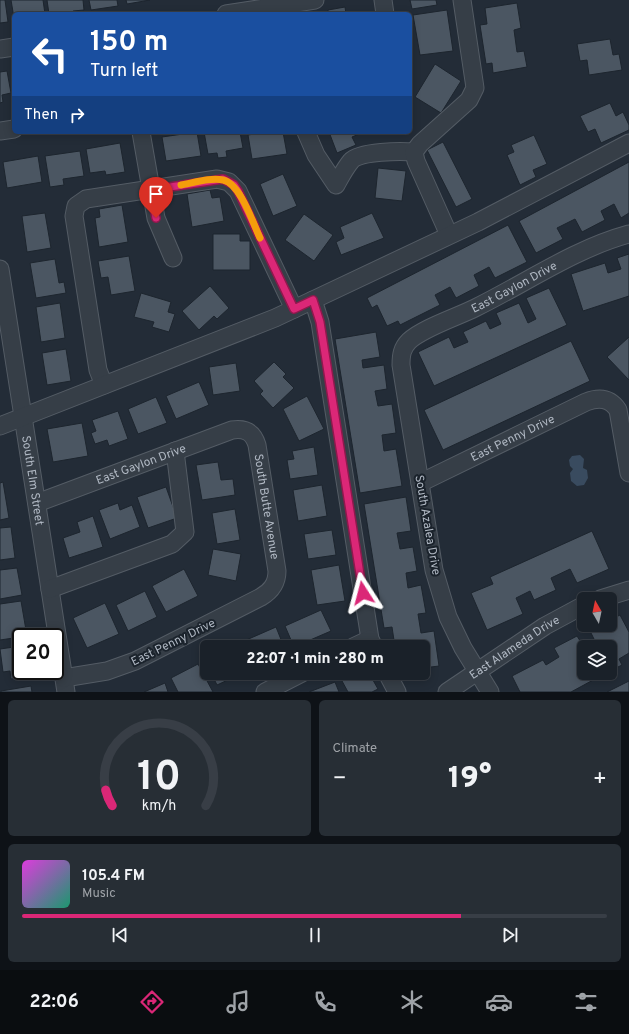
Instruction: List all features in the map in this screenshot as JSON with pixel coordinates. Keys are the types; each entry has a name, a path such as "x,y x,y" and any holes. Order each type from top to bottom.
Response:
{"street":[{"path":"239,12 315,0"},
{"path":"383,0 385,12"},
{"path":"307,134 316,155 336,185 351,161 362,156 392,150 414,152 473,95 474,81 462,0"},
{"path":"0,49 12,47"},
{"path":"0,131 12,129"},
{"path":"141,134 150,190 161,233 173,258"},
{"path":"0,426 251,328 294,309 449,235 629,143"},
{"path":"414,152 416,161 449,235"},
{"path":"104,385 98,370 74,211 76,206 86,199 223,179 234,185 294,309"},
{"name":"East Gaylon Drive","path":"403,348 410,340 419,334 475,308 580,253 613,238 629,234"},
{"name":"South Elm Street","path":"0,269 65,685"},
{"path":"313,300 320,322 372,640"},
{"name":"South Azalea Drive","path":"403,348 401,366 434,570 448,617 463,648 490,692"},
{"name":"East Penny Drive","path":"420,483 586,402 599,398 614,404 620,416 629,473"},
{"name":"East Gaylon Drive","path":"37,503 226,431 239,429 246,430"},
{"name":"South Butte Avenue","path":"246,430 251,434 257,445 277,571 274,586"},
{"path":"50,590 172,544 185,532 175,451"},
{"name":"East Penny Drive","path":"65,685 148,656 261,597 274,586"},
{"path":"617,594 629,590"},
{"name":"East Alameda Drive","path":"446,692 545,626 577,609"},
{"path":"265,692 288,680"},
{"path":"391,680 397,692"}],"water":[{"path":"580,455 584,459 583,468 587,470 588,478 584,485 577,486 571,481 570,473 573,469 570,466 569,460 572,456"}],"building":[{"path":"0,0 5,0 8,22 0,23"},
{"path":"11,0 43,0 45,12 13,12"},
{"path":"47,0 83,0 84,10 73,12 49,12"},
{"path":"89,0 117,0 118,6 91,10"},
{"path":"126,0 150,0 127,4"},
{"path":"410,0 436,0 437,5 412,9"},
{"path":"517,3 521,28 514,30 517,52 524,51 527,67 493,73 492,63 486,64 480,25 487,24 485,8"},
{"path":"345,7 346,12 328,12 328,10"},
{"path":"447,10 453,51 420,55 413,15"},
{"path":"610,39 613,55 619,54 622,70 589,75 587,60 580,61 577,44"},
{"path":"435,64 461,81 441,113 415,97"},
{"path":"7,71 11,93 2,95 3,102 0,103 0,72"},
{"path":"610,103 616,116 623,112 629,125 629,130 601,143 595,129 588,132 580,116"},
{"path":"183,134 197,134 201,156 166,161 162,137"},
{"path":"204,134 240,134 243,148 226,151 227,157 218,158 217,153 208,154"},
{"path":"283,134 287,154 252,159 248,135"},
{"path":"330,134 359,134 352,137 356,145 337,153"},
{"path":"534,135 547,164 533,170 536,177 520,185 507,155 514,152 511,145"},
{"path":"443,142 472,199 456,207 427,150"},
{"path":"120,143 125,172 106,175 105,171 90,173 86,149"},
{"path":"80,151 84,176 63,179 64,185 50,187 45,156"},
{"path":"38,156 42,182 7,188 3,162"},
{"path":"629,162 629,213 621,218 614,204 601,211 605,220 582,232 575,219 557,228 563,239 536,253 519,221"},
{"path":"378,168 406,171 402,201 375,198"},
{"path":"283,174 297,206 273,216 260,184"},
{"path":"210,190 212,198 220,197 224,221 192,227 187,194"},
{"path":"122,205 128,242 99,247 95,218 100,217 99,209"},
{"path":"45,213 51,248 27,252 22,216"},
{"path":"372,213 384,238 341,255 336,242 344,238 340,227"},
{"path":"304,214 333,235 314,261 285,240"},
{"path":"508,225 527,262 495,278 489,267 474,275 479,286 456,298 450,287 435,295 440,305 400,325 398,321 387,326 377,305 372,308 367,298"},
{"path":"213,234 240,234 240,241 250,241 250,270 213,270"},
{"path":"629,254 629,296 583,311 571,274 605,263 608,273 621,269 617,258"},
{"path":"129,256 135,291 111,295 108,277 101,278 98,261"},
{"path":"55,259 59,283 64,282 66,293 36,298 30,263"},
{"path":"210,286 229,308 217,319 214,316 199,330 182,311"},
{"path":"549,288 567,325 434,386 418,352 449,337 454,348 468,342 463,332 486,321 490,329 501,324 496,313 519,303 528,323 536,319 526,298"},
{"path":"141,293 171,302 168,312 175,314 169,332 152,327 154,322 134,317"},
{"path":"60,303 65,338 41,342 36,307"},
{"path":"376,332 380,357 362,360 363,368 384,365 387,389 375,391 378,406 392,404 396,433 382,435 384,451 396,449 402,486 360,493 335,339"},
{"path":"629,337 629,380 607,357"},
{"path":"571,341 590,381 443,450 424,410"},
{"path":"66,349 71,381 47,385 42,353"},
{"path":"274,362 286,374 283,377 294,388 273,408 260,394 263,391 254,381"},
{"path":"236,363 240,391 213,395 209,367"},
{"path":"199,382 209,405 176,419 166,396"},
{"path":"307,396 324,429 299,441 283,409"},
{"path":"156,397 167,423 138,434 128,409"},
{"path":"118,411 128,439 109,446 107,440 95,444 91,433 96,431 92,420"},
{"path":"82,423 88,456 53,462 47,429"},
{"path":"314,447 318,475 290,479 287,460 294,459 292,451"},
{"path":"218,462 221,480 233,479 235,495 202,500 196,465"},
{"path":"3,482 9,518 0,520 0,483"},
{"path":"322,485 327,516 298,521 293,490"},
{"path":"166,487 177,518 148,528 137,497"},
{"path":"406,497 411,531 397,533 400,549 413,547 417,571 406,573 408,588 421,585 426,613 418,614 421,633 434,631 439,666 430,667 430,640 394,640 392,627 384,628 364,504"},
{"path":"118,503 120,510 132,505 140,527 110,539 99,510"},
{"path":"235,509 240,540 217,544 212,513"},
{"path":"93,516 103,547 69,558 63,538 80,532 77,522"},
{"path":"11,527 15,558 0,560 0,528"},
{"path":"332,530 336,555 308,559 304,534"},
{"path":"592,531 609,569 577,583 570,569 551,578 556,590 534,600 530,591 516,598 523,614 487,630 471,593 493,584 490,577"},
{"path":"213,549 241,554 236,581 208,575"},
{"path":"339,565 345,601 317,605 311,570"},
{"path":"17,568 22,595 0,599 0,570"},
{"path":"184,569 198,596 166,612 152,586"},
{"path":"145,591 157,617 128,631 116,605"},
{"path":"21,601 26,628 12,628 12,638 0,640 0,604"},
{"path":"105,603 119,634 87,648 73,618"},
{"path":"321,610 331,631 310,640 291,640 285,626"},
{"path":"620,615 629,632 629,653 619,659 622,665 617,668 617,640 594,640 590,632 617,632 617,616"},
{"path":"276,627 281,640 246,640"},
{"path":"577,636 580,640 577,640 577,680 593,680 571,692 520,692 512,676 543,660 546,665 559,657 554,648"},
{"path":"12,647 12,679 10,671 3,672 0,649"},
{"path":"198,664 200,668 200,680 207,680 213,692 178,692 171,678"},
{"path":"214,680 228,680 217,685"},
{"path":"373,680 378,689 372,692 348,692 342,681"},
{"path":"629,681 629,692 607,692"},
{"path":"335,682 339,692 309,692"},
{"path":"165,683 168,692 144,692"},
{"path":"31,686 32,692 1,692 1,691"}],"slow traffic":[{"path":"181,185 223,179 234,185 260,238"}],"route":[{"path":"156,218 150,190 216,179 223,179 229,182 234,185 238,191 294,309 313,300 320,322 363,593"}]}
